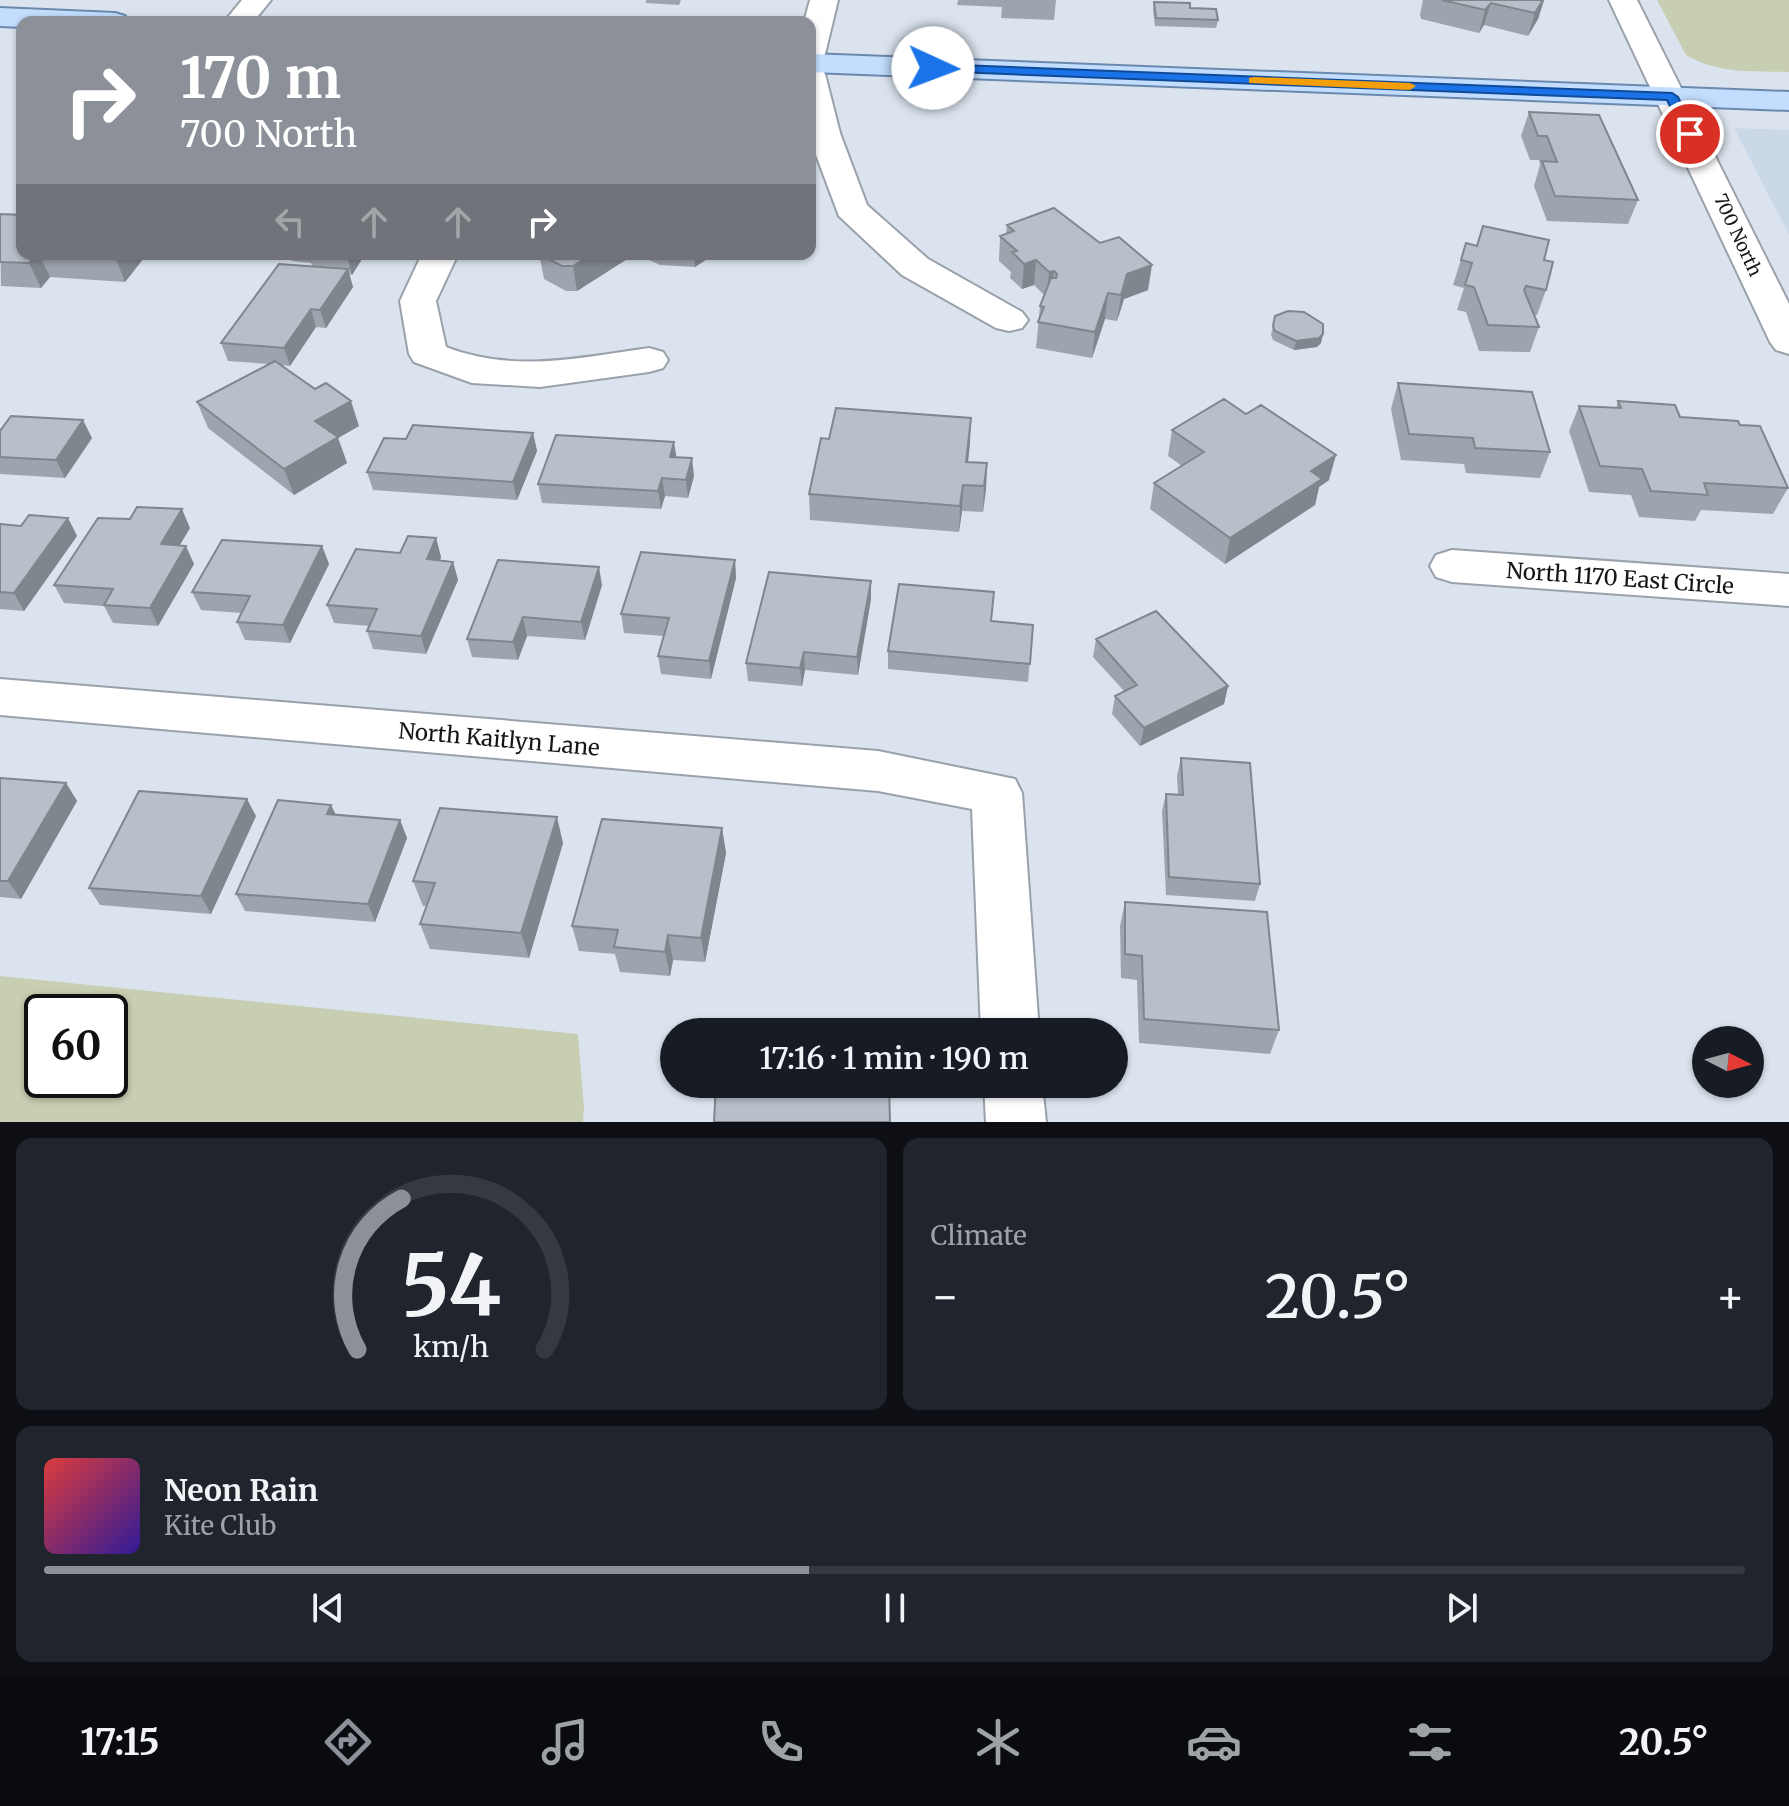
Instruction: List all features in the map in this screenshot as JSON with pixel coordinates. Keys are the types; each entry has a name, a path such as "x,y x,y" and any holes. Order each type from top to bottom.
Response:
{"main road":[{"path":"816,63 1789,101"}],"street":[{"path":"243,16 257,0"},
{"path":"816,31 824,0"},
{"name":"700 North","path":"1623,0 1672,97 1775,284 1789,342"},
{"path":"816,99 824,133 851,209 915,267 1009,320"},
{"path":"437,260 418,301 428,354 472,371 540,375 649,360"},
{"name":"North 1170 East Circle","path":"1452,566 1789,590"},
{"name":"North Kaitlyn Lane","path":"0,697 878,771 997,793 1009,1018"},
{"path":"1014,1098 1016,1122"}],"shaded area":[{"path":"1734,128 1789,130 1789,235"}],"green space":[{"path":"1657,0 1789,0 1789,72 1723,68 1686,55"},
{"path":"0,976 578,1034 583,1122 0,1122"}],"building":[{"path":"1442,0 1543,0 1535,13 1491,3 1485,10"},
{"path":"1154,2 1190,3 1190,8 1216,9 1218,20 1156,18"},
{"path":"1529,112 1599,115 1638,200 1555,196 1542,161 1557,162 1547,136 1538,136"},
{"path":"1054,208 1100,243 1119,237 1152,265 1127,274 1121,295 1108,293 1095,332 1038,322 1044,307 1040,306 1051,278 1056,278 1057,274 1049,272 1036,260 1024,264 1012,252 1017,251 1000,236 1014,231 1007,225"},
{"path":"0,214 16,215 16,260 32,260 29,263 0,262"},
{"path":"1483,226 1549,240 1544,260 1553,262 1546,290 1526,286 1524,290 1539,327 1488,325 1474,287 1465,285 1472,263 1461,260 1466,243 1477,246"},
{"path":"550,260 582,260 573,266 562,266"},
{"path":"279,264 348,269 320,310 311,309 284,348 221,343"},
{"path":"1288,311 1304,312 1323,324 1323,334 1319,338 1296,341 1275,331 1275,316"},
{"path":"275,361 315,389 326,383 351,401 315,421 338,437 284,469 197,402"},
{"path":"1398,383 1532,392 1550,452 1475,448 1473,438 1409,434"},
{"path":"1224,399 1246,414 1261,405 1336,455 1311,471 1322,479 1230,538 1154,483 1204,452 1172,430"},
{"path":"1618,401 1675,405 1680,417 1738,421 1740,425 1760,426 1788,488 1704,483 1708,495 1651,491 1642,469 1600,466 1579,406 1621,408"},
{"path":"836,408 971,418 966,462 987,463 984,486 963,485 960,506 809,494 821,438 829,439"},
{"path":"11,416 83,420 56,460 0,457 0,431"},
{"path":"413,425 533,433 513,482 367,472 384,438 406,439"},
{"path":"556,435 674,442 670,457 692,458 686,480 662,478 658,491 538,484"},
{"path":"137,507 182,509 161,544 186,546 150,608 104,605 113,589 54,585 98,518 130,519"},
{"path":"29,515 68,518 14,593 0,592 0,524 21,526"},
{"path":"408,536 436,538 427,559 453,562 421,636 367,631 377,609 327,605 356,549 400,553"},
{"path":"222,540 322,546 283,625 237,622 250,596 192,592"},
{"path":"641,552 735,560 709,661 658,656 669,618 621,614"},
{"path":"498,560 599,567 581,622 523,617 513,642 467,639"},
{"path":"769,572 871,581 857,657 804,652 800,668 746,663"},
{"path":"899,584 994,592 991,621 1033,625 1030,664 888,651"},
{"path":"1156,611 1228,686 1144,728 1115,696 1137,685 1096,639"},
{"path":"1181,758 1250,763 1260,884 1169,877 1166,794 1183,795"},
{"path":"0,778 66,783 8,881 0,881"},
{"path":"139,791 247,799 201,896 89,888"},
{"path":"278,800 331,805 327,814 400,820 368,904 236,894"},
{"path":"440,808 557,817 521,933 420,924 435,883 413,881"},
{"path":"602,819 722,828 701,938 668,935 665,952 614,947 618,930 572,926"},
{"path":"1125,902 1267,912 1279,1030 1144,1019 1142,956 1125,954"},
{"path":"715,1098 889,1098 890,1122 714,1122"}],"slow traffic":[{"path":"1254,80 1410,86"}],"route":[{"path":"933,68 1672,97 1690,134"}]}
